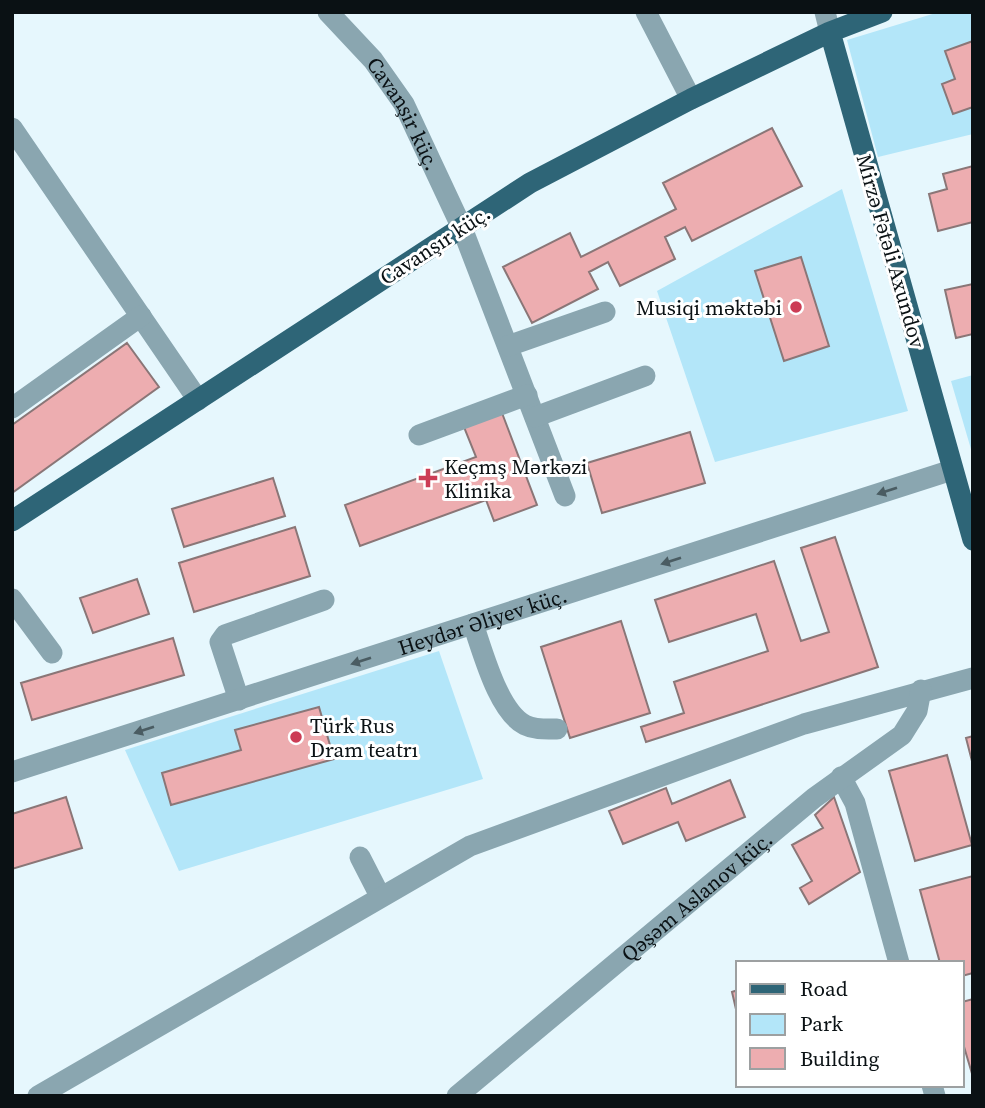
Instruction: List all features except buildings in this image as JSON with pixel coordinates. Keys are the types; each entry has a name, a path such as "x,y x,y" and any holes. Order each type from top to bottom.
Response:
{"main road":[{"name":"Cavanşır küç.","path":"12,521 462,228 587,151 691,99 827,22 881,12"},
{"name":"Mirzə Fətəli Axundov","path":"827,22 973,540"}],"street":[{"name":"Cavanşir küç.","path":"328,12 393,86 462,228 565,496"},
{"path":"646,12 691,99"},
{"path":"12,128 198,400"},
{"path":"508,346 605,312"},
{"path":"12,408 141,316"},
{"path":"535,417 645,376"},
{"path":"419,435 527,395"},
{"name":"Heydər Əliyev küç.","path":"12,772 952,470"},
{"path":"12,599 52,653"},
{"path":"239,700 220,642 225,635 324,600"},
{"path":"473,624 503,702 514,716 524,725 539,729 557,729"},
{"path":"38,1096 470,846 804,724 973,678"},
{"name":"Qəşəm Aslanov küç.","path":"457,1096 841,777 902,735 917,711 921,690"},
{"path":"841,777 855,803 898,961"},
{"path":"360,857 380,896"}],"green space":[{"path":"939,12 973,12 973,134 878,157 847,40"},
{"path":"842,189 908,411 715,462 657,291"},
{"path":"973,375 973,456 951,381"},
{"path":"439,651 483,779 179,871 125,750"}],"place":[{"name":"Musiqi məktəbi","path":"796,307"},
{"name":"Keçmş Mərkəzi Klinika","path":"428,478"},
{"name":"Türk Rus Dram teatrı","path":"296,737"}]}
